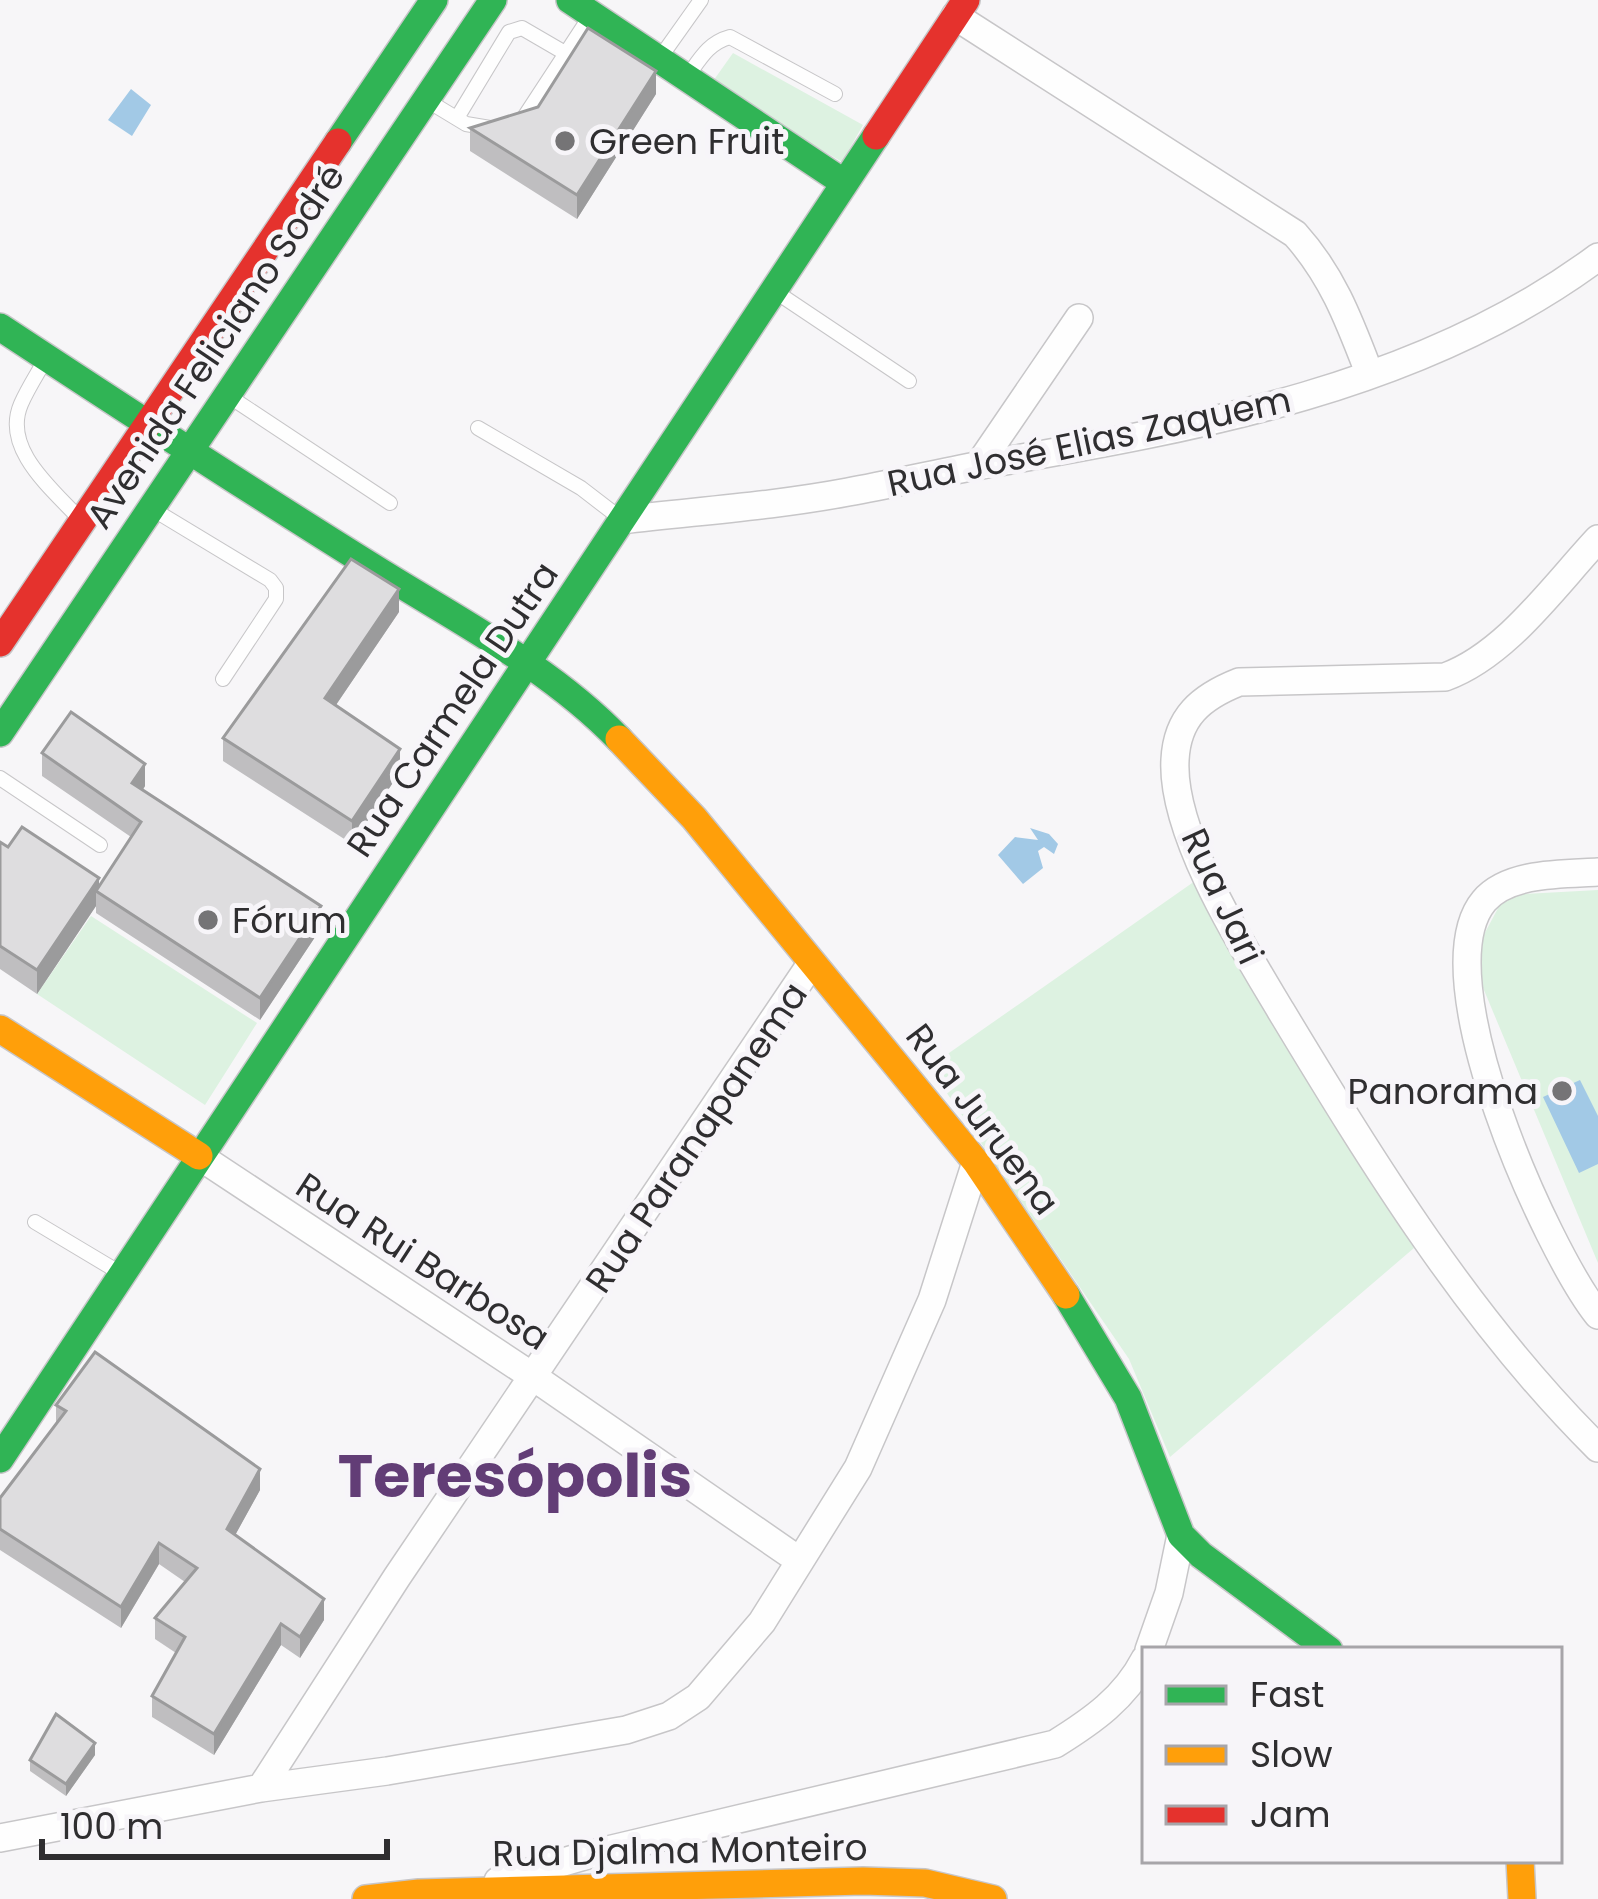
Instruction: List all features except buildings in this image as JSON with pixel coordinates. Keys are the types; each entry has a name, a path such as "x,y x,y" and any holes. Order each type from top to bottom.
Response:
{"main road":[{"name":"Avenida Feliciano Sodré","path":"0,643 434,0"},
{"name":"Avenida Feliciano Sodré","path":"0,733 493,0"},
{"path":"581,7 843,182"},
{"name":"Rua Carmela Dutra","path":"0,1457 960,8"},
{"name":"Rua Juruena","path":"0,327 187,451 525,662 596,715 736,867 976,1162 1098,1343 1128,1398 1181,1535 1325,1647"},
{"name":"Rua Rui Barbosa","path":"0,1029 199,1156"},
{"path":"1520,1863 1522,1899"},
{"name":"Rua Djalma Monteiro","path":"366,1899 863,1881 925,1883 993,1899"}],"street":[{"path":"960,8 1295,234 1338,292 1370,375"},
{"name":"Rua José Elias Zaquem","path":"622,520 845,493 1173,430 1370,375 1448,345 1505,316 1598,257"},
{"path":"978,466 1079,318"},
{"name":"Rua Jari","path":"1598,539 1469,668 1444,677 1239,682 1213,692 1195,706 1185,720 1174,763 1176,788 1191,836 1222,909 1376,1169 1429,1246 1530,1374 1598,1448"},
{"path":"1598,872 1522,881 1490,895 1480,904 1468,948 1475,1028 1498,1119 1563,1262 1598,1315"},
{"name":"Rua Paranapanema","path":"261,1788 398,1576 811,964"},
{"name":"Rua Rui Barbosa","path":"199,1156 535,1378 800,1561"},
{"path":"0,1838 261,1788 387,1772 626,1730 669,1716 698,1696 762,1622 858,1468 932,1300 976,1162"},
{"path":"1151,1647 1181,1535"},
{"path":"466,1892 591,1854 1055,1744 1106,1708 1142,1663"}],"lane":[{"path":"659,59 700,0"},
{"path":"424,99 457,118 500,130 519,124 565,53 581,7"},
{"path":"457,118 508,32 522,28 565,53"},
{"path":"687,78 706,50 730,37 836,94"},
{"path":"773,289 909,381"},
{"path":"46,358 18,409 20,445 37,473 81,520"},
{"path":"226,395 390,502"},
{"path":"478,428 581,488 622,520"},
{"path":"149,508 276,588 276,599 223,679"},
{"path":"0,778 100,845"},
{"path":"35,1222 121,1274"}],"green space":[{"path":"733,53 863,125 842,162 711,84"},
{"path":"1195,881 1414,1248 1170,1457 1129,1359 929,1067"},
{"name":"Panorama","path":"1598,890 1598,1263 1471,959 1505,895"},
{"path":"91,916 257,1023 205,1105 37,994"}],"water":[{"path":"131,89 151,105 132,136 108,120"},
{"path":"1030,828 1049,834 1058,844 1054,854 1044,847 1038,851 1043,868 1023,884 998,855 1015,837 1038,840"},
{"path":"1580,1080 1598,1116 1598,1164 1579,1173 1543,1097"}],"traffic: fast":[{"path":"338,142 434,0"},
{"path":"0,733 493,0"},
{"path":"570,0 843,182"},
{"path":"0,1459 876,136"},
{"path":"0,327 501,645 563,689 619,739"},
{"path":"1066,1295 1128,1398 1181,1535 1325,1647"}],"traffic: slow":[{"path":"619,739 694,818 976,1162 1066,1295"},
{"path":"0,1029 199,1156"},
{"path":"1520,1863 1522,1899"},
{"path":"366,1899 419,1893 863,1881 925,1883 993,1899"}],"traffic: jam":[{"path":"876,136 966,0"},
{"path":"0,643 338,142"}],"place":[{"name":"Green Fruit","path":"565,141"},
{"name":"Fórum","path":"208,920"},
{"name":"Panorama","path":"1562,1091"}],"district":[{"name":"Teresópolis","path":"515,1476"}]}
